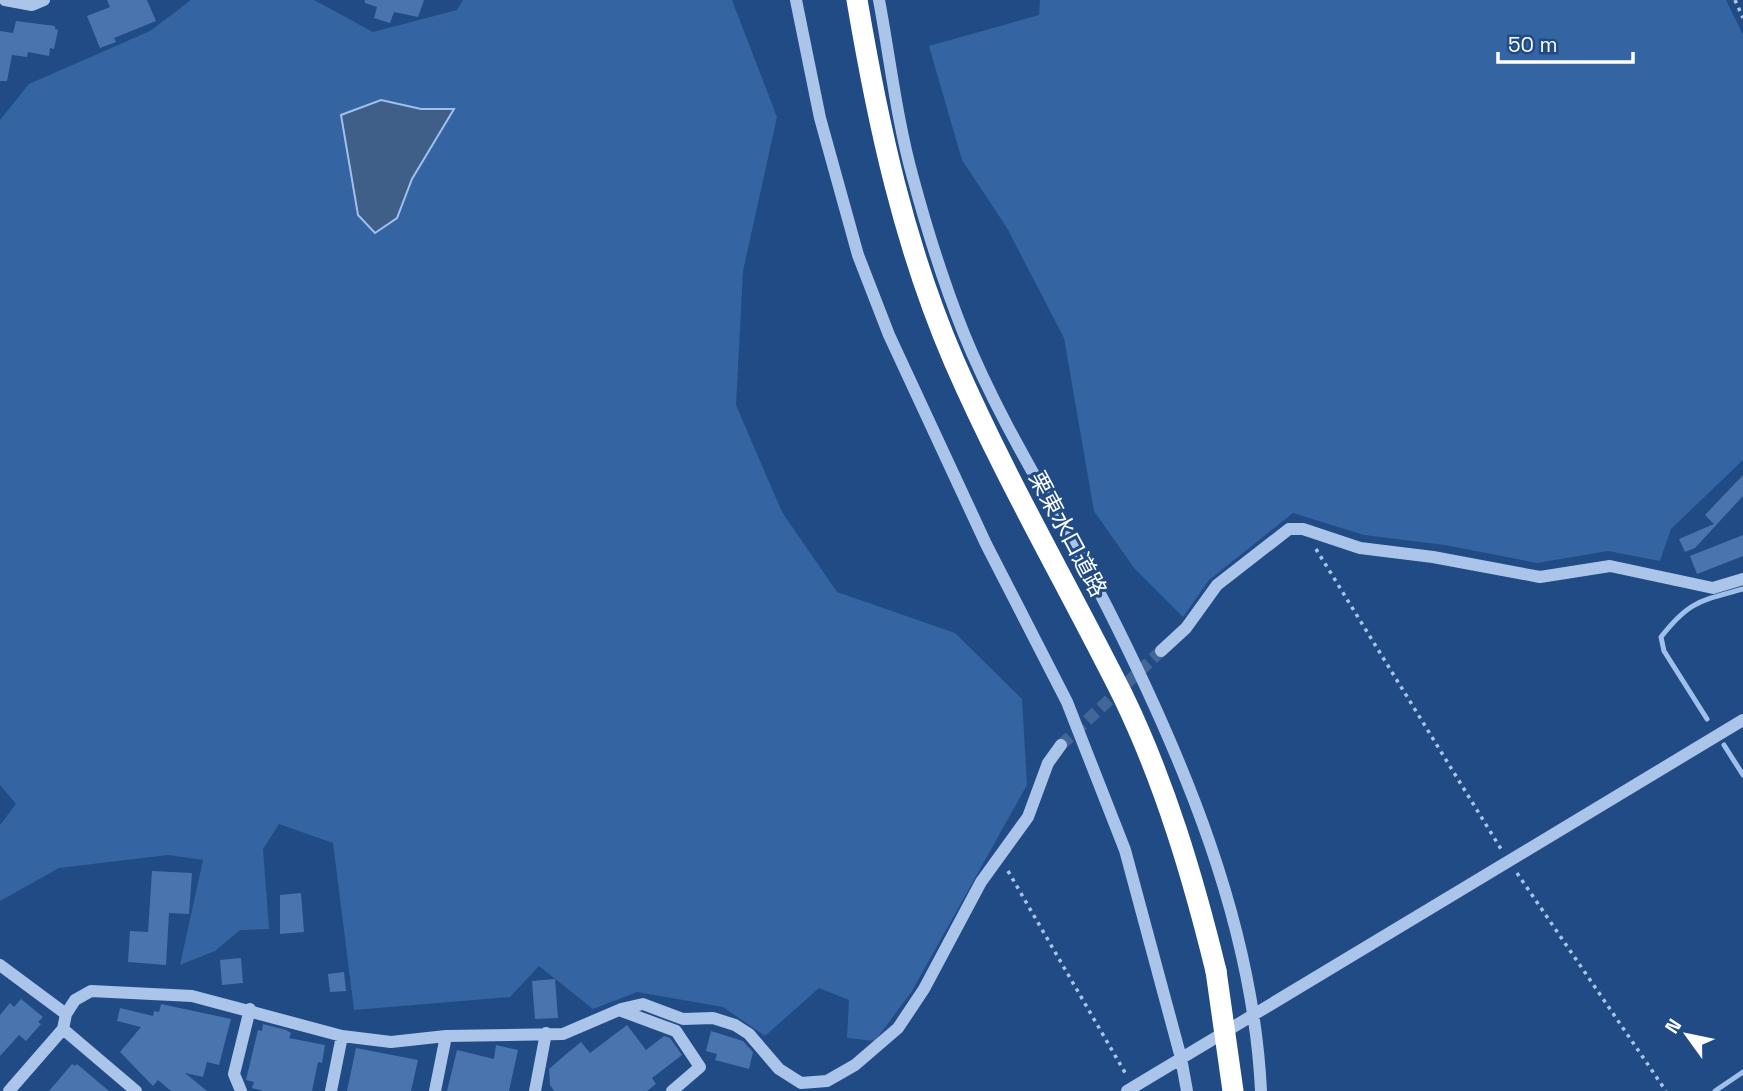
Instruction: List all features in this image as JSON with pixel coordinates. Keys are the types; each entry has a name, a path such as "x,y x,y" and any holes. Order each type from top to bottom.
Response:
{"highway":[{"name":"栗東水口道路","path":"857,0 888,166 918,268 954,360 1010,482 1124,698 1180,839 1216,971 1233,1091"}],"street":[{"path":"5,0 32,5 44,0"},
{"path":"796,0 820,118 858,255 889,335 986,544 1067,702 1125,850 1181,1058 1187,1091"},
{"path":"879,0 912,177 964,334 1027,464 1107,609 1158,715 1213,853 1241,948 1259,1046 1261,1091"},
{"path":"1161,651 1186,628 1217,585 1289,529 1303,529 1360,548 1433,557 1539,577 1610,566 1713,588 1743,579"},
{"path":"1130,1089 1743,720"},
{"path":"9,1091 63,1029 66,1014 75,1000 90,992 191,996 250,1009 342,1036 391,1042 446,1036 563,1034 619,1010 643,1004 683,1019 713,1018 735,1025 749,1034 779,1069 801,1083 827,1081 855,1065 898,1028 924,989 981,882 1013,842 1028,817 1048,763 1061,745"},
{"path":"0,965 66,1014"},
{"path":"241,1091 234,1074 250,1009"},
{"path":"619,1010 676,1031 701,1067 672,1091"},
{"path":"63,1029 136,1091"},
{"path":"535,1091 546,1033"},
{"path":"331,1091 342,1036"},
{"path":"435,1091 446,1036"}],"path":[{"path":"1735,0 1743,18"},
{"path":"1303,529 1508,861 1666,1091"},
{"path":"999,858 1021,890 1130,1089"}],"shaded area":[{"path":"191,0 314,0 373,32 457,10 463,0 732,0 777,117 743,271 736,405 782,512 837,592 955,633 1022,699 1027,785 912,991 875,1041 847,1038 849,1000 819,988 765,1036 723,1007 637,992 593,1009 539,966 510,997 354,1010 333,843 279,824 263,849 269,929 240,930 215,951 180,965 203,860 168,855 59,868 0,901 0,825 16,804 0,785 0,120 29,84 150,31","holes":["381,100 421,109 454,109 412,179 397,218"]},
{"path":"1040,0 1726,0 1743,35 1743,460 1671,529 1660,561 1608,551 1537,563 1445,545 1364,535 1293,513 1209,580 1183,617 1134,568 1094,511 1064,338 1007,228 962,160 929,46 1039,15"},
{"path":"381,100 421,109 454,109 412,179 397,218 375,233 358,215 341,115"}],"building":[{"path":"107,0 147,0 156,21 114,38 116,42 100,48 87,16 110,7"},
{"path":"365,0 424,0 418,17 394,12 390,23 374,18 377,7 365,3"},
{"path":"16,21 55,26 58,30 54,49 50,48 49,56 28,52 27,57 12,55 7,81 0,81 0,31 13,33"},
{"path":"1743,475 1743,496 1695,548 1685,552 1679,539 1714,524 1705,515"},
{"path":"1743,535 1743,556 1697,574 1690,556"},
{"path":"152,871 192,873 189,914 169,913 166,965 128,962 130,931 148,932"},
{"path":"301,893 304,932 280,934 280,895"},
{"path":"241,958 243,983 222,985 220,960"},
{"path":"344,972 346,991 330,992 328,974"},
{"path":"555,979 558,1018 535,1019 532,981"},
{"path":"21,999 43,1017 38,1022 41,1024 26,1041 19,1035 0,1056 0,1015 10,1003 14,1007"},
{"path":"161,1004 231,1019 219,1065 207,1062 203,1077 185,1073 207,1091 171,1091 158,1080 153,1086 120,1052 141,1027 117,1021 120,1008 153,1016 154,1011 159,1012"},
{"path":"263,1024 286,1030 291,1033 289,1038 325,1045 322,1063 318,1062 312,1091 264,1091 252,1088 254,1082 246,1080 258,1030 262,1031"},
{"path":"627,1025 646,1050 664,1036 670,1038 682,1055 652,1078 656,1084 647,1091 554,1091 550,1085 549,1069 581,1042 590,1053"},
{"path":"711,1031 743,1041 753,1052 749,1069 715,1060 717,1054 706,1051"},
{"path":"496,1045 518,1050 509,1091 447,1091 457,1050 494,1059"},
{"path":"356,1048 418,1060 411,1091 347,1091"},
{"path":"72,1064 77,1064 109,1091 49,1091"}],"waterway":[{"path":"1707,719 1664,651 1661,637 1680,616 1696,604 1743,589"},
{"path":"1724,745 1743,775"},
{"path":"1715,1091 1743,1072"}],"tunnel":[{"path":"1061,745 1161,651"}]}
